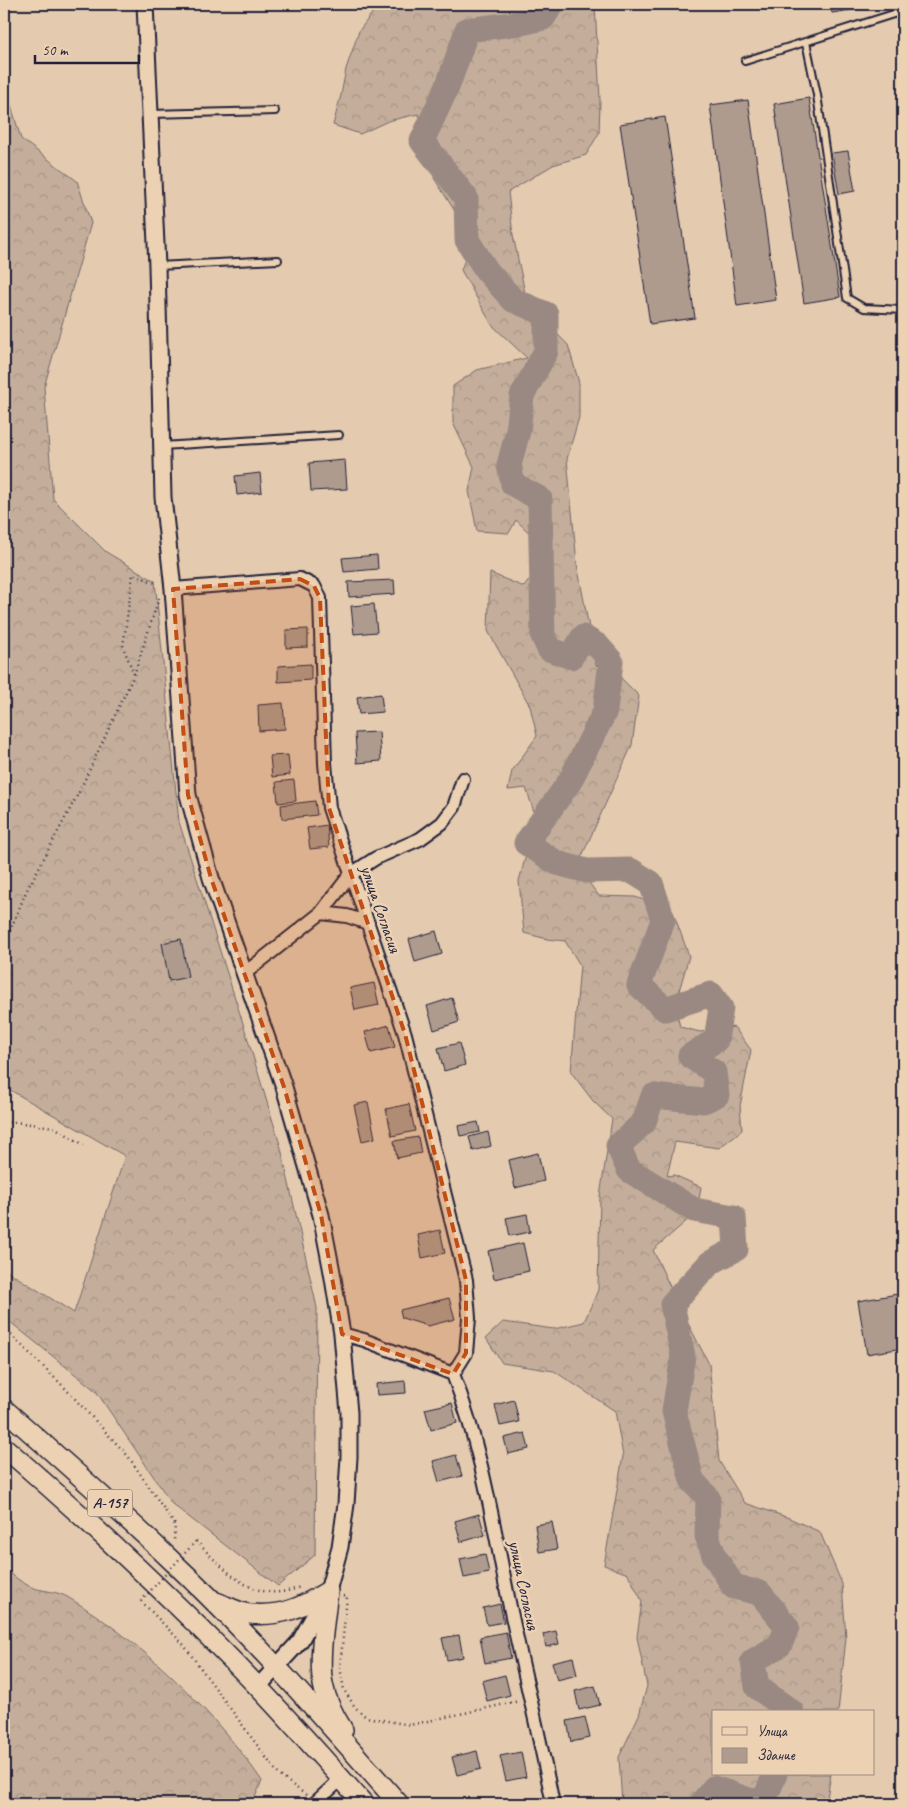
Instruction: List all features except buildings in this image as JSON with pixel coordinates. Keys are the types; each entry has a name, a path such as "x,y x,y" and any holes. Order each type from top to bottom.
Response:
{"main road":[{"name":"А-157","path":"4,1409 173,1561 276,1667 399,1804"},
{"name":"А-157","path":"4,1447 123,1554 258,1687 364,1804"},
{"path":"213,1601 249,1614 277,1614 302,1607 328,1591"},
{"path":"328,1591 322,1652 323,1684 333,1713 368,1769"}],"street":[{"path":"144,4 157,266 165,590 188,795 212,878 284,1087 321,1215 342,1334 349,1412 346,1504 340,1547 328,1591 300,1642 258,1687"},
{"name":"улица Согласия","path":"165,590 300,579 314,586 320,598 325,763 330,808 405,1034 466,1280 469,1318 466,1353 453,1374 466,1407 486,1488 553,1804"},
{"path":"245,973 283,941 321,913 351,874 376,858 420,839 442,823 454,807 464,779"},
{"path":"321,913 347,916 368,923"},
{"path":"342,1334 364,1340 453,1374"},
{"path":"316,1804 341,1779"}],"lane":[{"path":"745,61 903,11"},
{"path":"806,42 817,94 847,298 864,308 903,310"},
{"path":"150,114 275,111"},
{"path":"157,266 278,260"},
{"path":"160,446 339,435"}],"path":[{"path":"4,945 26,892 78,792 134,675 165,590 133,574 123,647 134,675"},
{"path":"4,1123 14,1122 54,1127 84,1145"},
{"path":"4,1328 63,1386 128,1456 175,1526 173,1561"},
{"path":"316,1804 279,1775 183,1644 141,1601 196,1541 233,1577 245,1585 260,1591 278,1592 294,1589 306,1584 347,1597 340,1667 344,1690 355,1707 366,1716 410,1725 530,1698"}],"highlighted area":[{"path":"300,579 314,586 320,598 329,808 405,1034 466,1280 466,1353 453,1374 342,1334 321,1215 284,1087 211,878 188,795 173,589"}],"green space":[{"path":"366,4 595,4 600,100 599,133 586,155 553,165 508,192 513,235 527,303 568,345 579,383 579,417 567,459 577,564 596,665 615,672 639,696 632,745 577,867 599,896 635,897 672,909 689,956 675,1005 680,1027 700,1032 734,1027 751,1050 740,1106 742,1130 719,1148 675,1142 667,1176 674,1175 701,1187 697,1212 653,1250 709,1364 719,1461 745,1503 789,1518 820,1532 842,1584 846,1638 838,1710 712,1710 712,1776 831,1776 826,1804 622,1804 619,1757 639,1715 647,1686 637,1637 642,1601 628,1574 604,1565 623,1456 615,1411 554,1371 502,1363 486,1338 503,1322 554,1329 584,1322 598,1290 600,1196 612,1119 593,1101 571,1072 580,965 565,941 524,933 519,881 536,818 526,788 508,790 512,771 537,736 530,706 488,631 490,573 524,587 536,571 540,543 516,520 509,533 477,531 469,491 474,467 453,423 453,386 477,370 527,358 492,325 461,270 471,243 453,208 434,178 436,165 429,131 418,114 388,121 360,134 333,125 346,69 359,31 373,12"},
{"path":"4,81 21,139 77,181 91,223 44,387 53,499 106,552 155,581 179,822 281,1148 317,1308 315,1555 278,1586 172,1504 96,1391 4,1317 4,1269 74,1313 125,1156 10,1090 4,1089"},
{"path":"4,1569 34,1588 64,1595 96,1615 123,1635 175,1680 222,1729 262,1781 252,1804 4,1804"}],"waterway":[{"path":"552,4 543,18 521,23 467,30 448,85 422,141 466,198 467,240 487,271 513,300 546,314 546,351 522,396 518,431 509,465 513,484 540,499 543,636 549,649 571,657 583,637 597,645 611,661 605,711 570,781 526,843 557,863 587,871 630,870 651,883 663,920 639,985 665,1009 711,994 721,1008 716,1040 690,1056 714,1072 717,1095 704,1101 653,1096 644,1122 618,1146 629,1170 694,1210 734,1217 736,1249 710,1263 672,1304 683,1356 674,1411 692,1480 708,1498 707,1536 714,1555 734,1587 760,1593 787,1627 780,1645 753,1661 757,1687 789,1710"},
{"path":"701,1804 714,1788 755,1802 766,1796 774,1776"}]}
